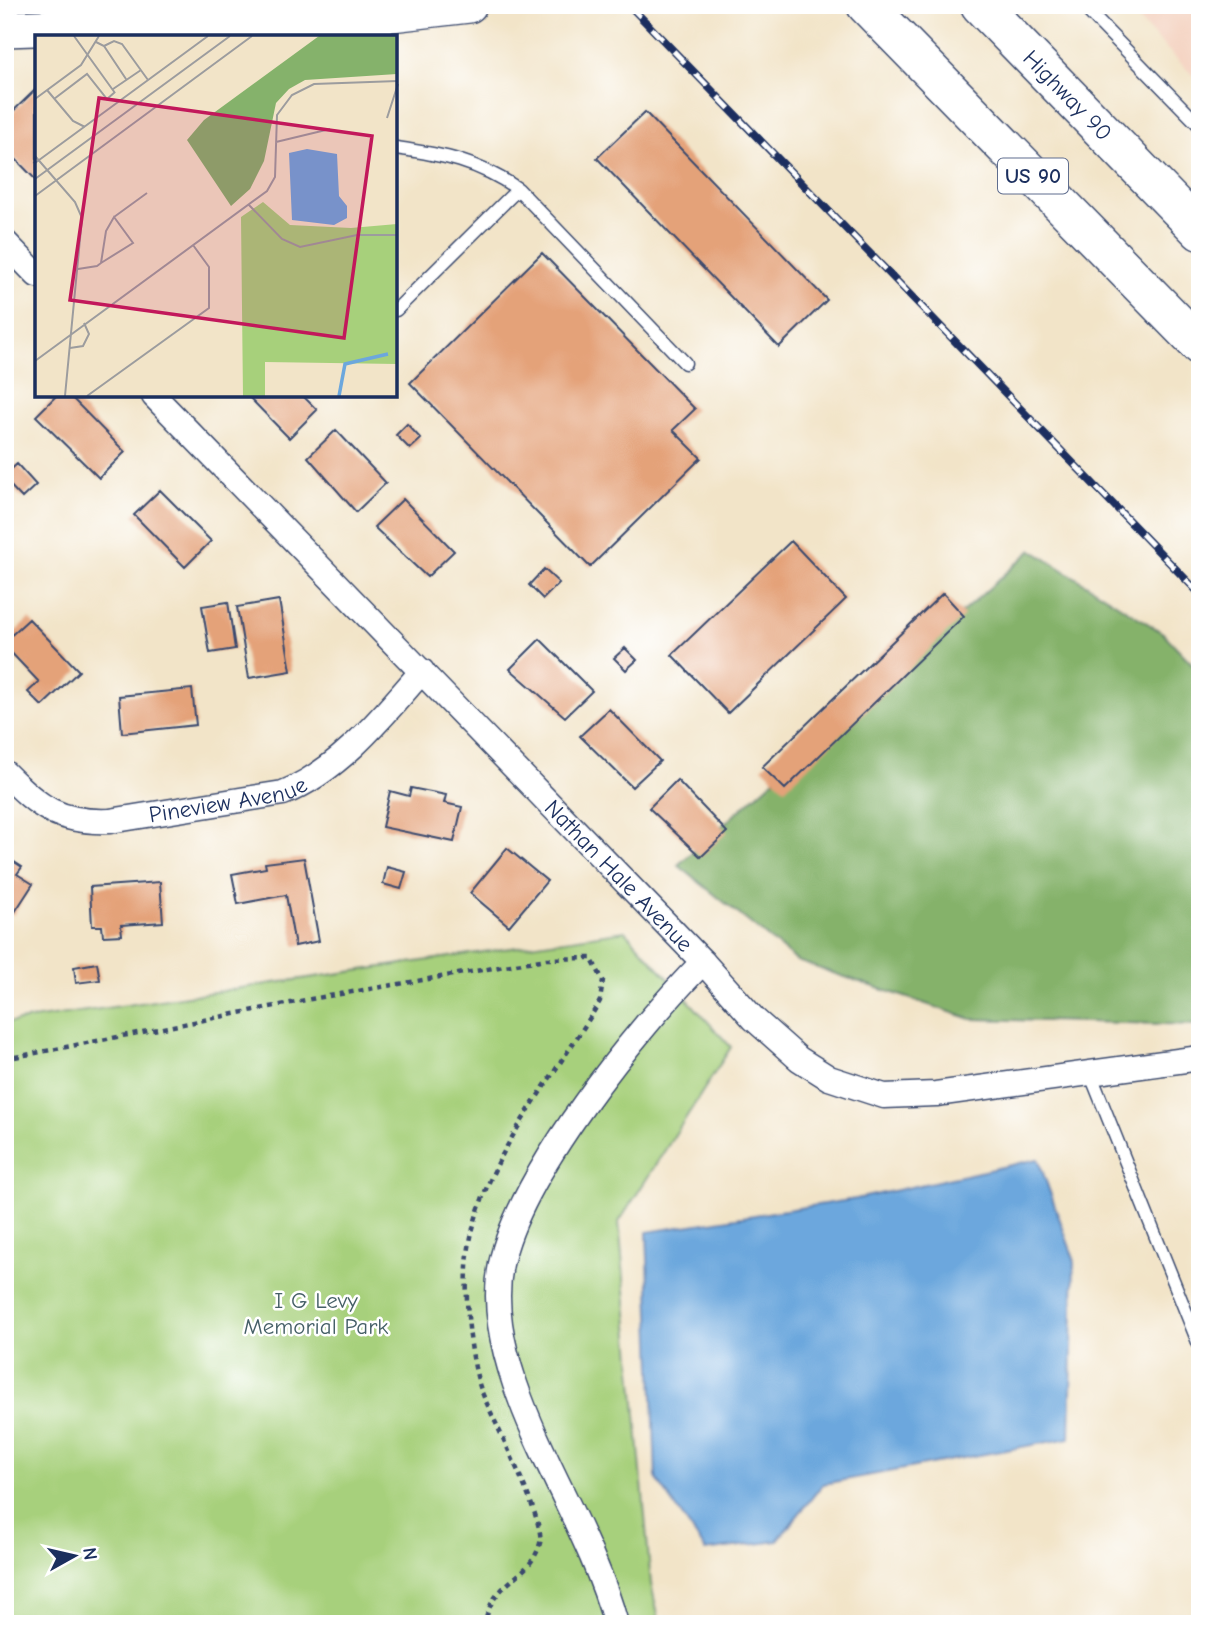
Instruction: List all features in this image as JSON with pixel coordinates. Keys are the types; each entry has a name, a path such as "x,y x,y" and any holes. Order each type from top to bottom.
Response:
{"main road":[{"path":"5,29 186,30 374,16 469,5"},
{"name":"US 90","path":"866,5 1200,346"},
{"name":"Highway 90","path":"980,5 1200,231"}],"street":[{"path":"5,242 35,273"},
{"name":"Nathan Hale Avenue","path":"155,397 703,962 754,1019 799,1059 830,1078 884,1096 936,1094 1200,1058"},
{"name":"Pineview Avenue","path":"5,773 45,809 64,819 85,822 110,821 283,793 308,784 343,754 422,671"},
{"path":"615,1624 600,1577 516,1385 501,1335 498,1297 501,1265 508,1238 530,1190 574,1122 642,1028 703,962"}],"lane":[{"path":"1082,5 1200,126"},
{"path":"397,148 459,158 490,170 518,189 685,363"},
{"path":"397,309 518,189"},
{"path":"1090,1073 1200,1348"}],"path":[{"path":"5,1059 546,958 591,958 603,979 600,1002 517,1130 480,1204 468,1255 470,1340 481,1388 525,1488 541,1539 533,1563 494,1599 484,1624"}],"shaded area":[{"path":"1124,5 1200,5 1200,83"}],"green space":[{"path":"1032,550 1163,633 1200,672 1200,1025 971,1019 797,961 678,865"},
{"name":"I G Levy Memorial Park","path":"625,931 731,1047 619,1222 651,1584 660,1624 5,1624 5,1023"}],"water":[{"path":"1038,1159 1074,1259 1070,1438 823,1484 777,1541 706,1551 656,1478 647,1232 856,1199"}],"building":[{"path":"35,90 35,179 5,148 5,119"},
{"path":"645,112 827,300 779,347 597,158"},
{"path":"542,253 695,409 673,430 701,458 590,567 410,383"},
{"path":"55,397 71,397 125,452 99,478 36,416"},
{"path":"249,397 304,397 317,410 289,438"},
{"path":"407,424 421,439 410,449 396,435"},
{"path":"336,430 386,483 356,512 308,457"},
{"path":"17,464 36,485 22,498 5,480 5,475"},
{"path":"160,490 211,541 185,567 134,515"},
{"path":"403,499 454,551 427,577 374,527"},
{"path":"791,541 846,599 728,713 672,655"},
{"path":"544,569 559,583 543,599 529,585"},
{"path":"943,593 964,616 785,789 762,767"},
{"path":"279,600 291,671 249,678 237,607"},
{"path":"228,602 235,649 210,653 202,606"},
{"path":"29,619 79,671 42,706 28,692 39,682 5,646 5,641"},
{"path":"540,639 592,691 565,717 510,669"},
{"path":"625,648 637,660 626,670 614,658"},
{"path":"192,689 196,725 122,733 119,696"},
{"path":"609,709 660,761 632,787 580,736"},
{"path":"677,780 727,832 701,857 649,808"},
{"path":"411,788 446,795 444,803 462,807 454,842 382,827 390,791 409,796"},
{"path":"507,848 547,881 509,926 470,893"},
{"path":"5,856 22,867 17,874 33,884 13,915 5,910"},
{"path":"304,858 319,941 295,946 286,895 238,904 232,874 266,868 265,863"},
{"path":"387,867 406,872 401,889 383,884"},
{"path":"160,882 163,922 121,925 122,935 103,936 102,926 92,926 90,887"},
{"path":"97,963 100,980 76,983 74,967"}],"railway":[{"path":"629,5 1200,594"}]}
